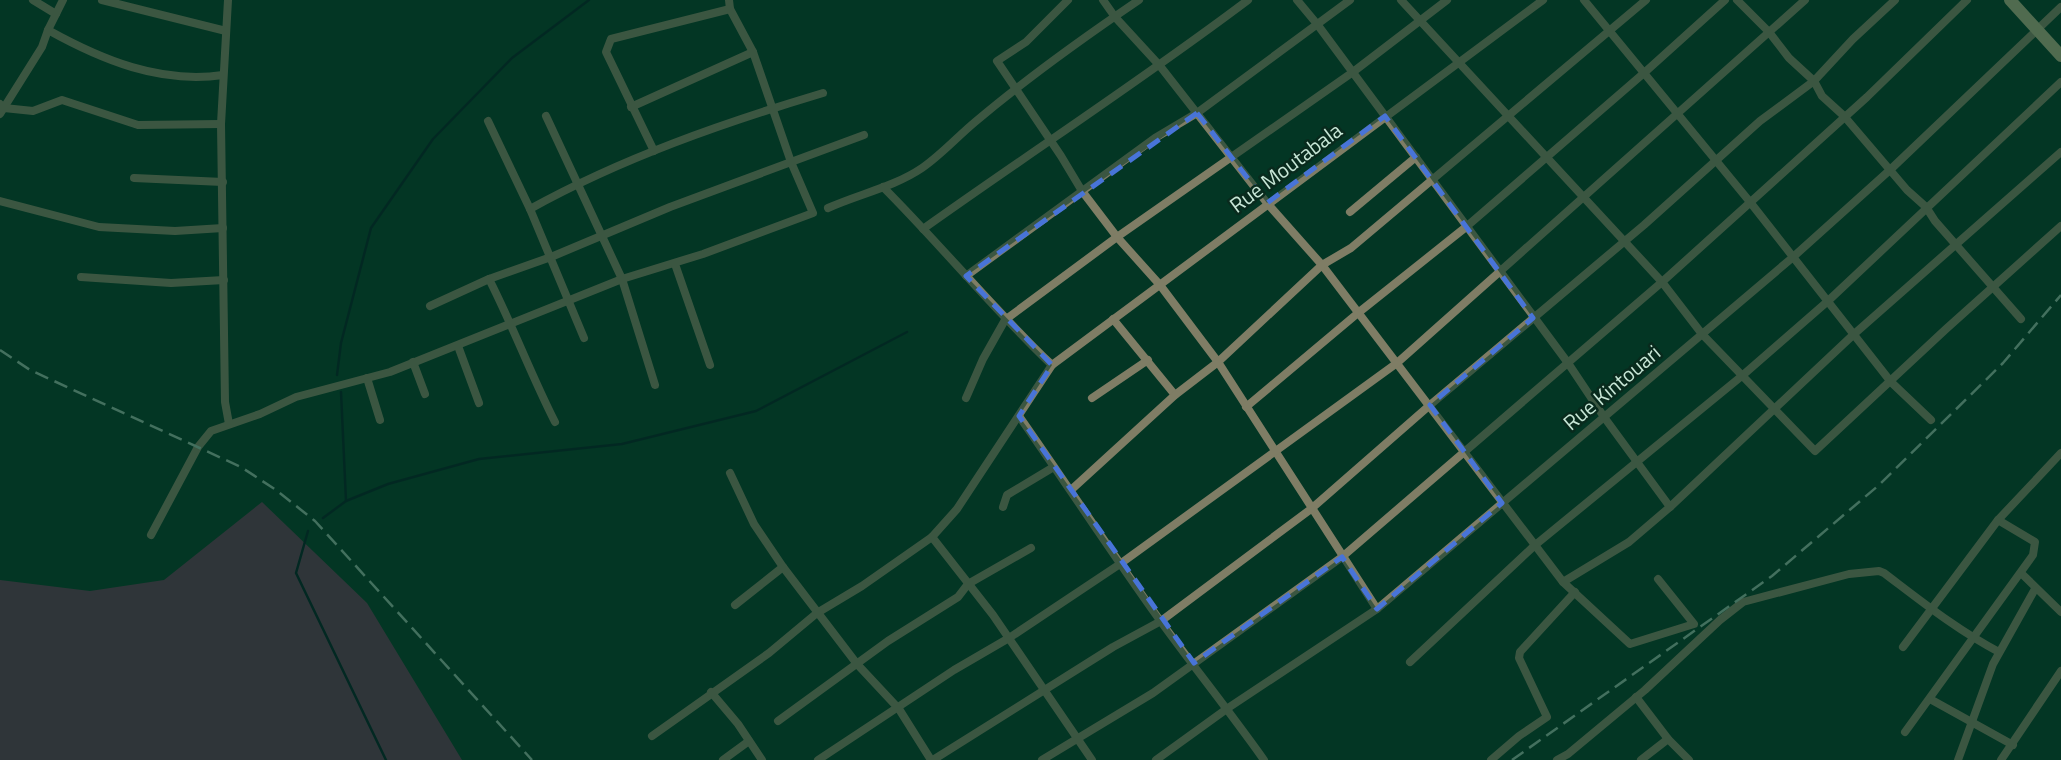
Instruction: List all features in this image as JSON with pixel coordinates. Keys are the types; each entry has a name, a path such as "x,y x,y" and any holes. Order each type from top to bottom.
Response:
{"street":[{"path":"33,0 56,14"},
{"path":"63,0 42,47 1,109 33,111 62,100 138,125 221,124"},
{"path":"102,0 226,31"},
{"path":"228,0 221,124 225,402 229,424"},
{"path":"1068,0 1026,42 997,61 1082,191 1116,237 1160,285 1218,362 1377,609"},
{"path":"1103,0 1160,66 1267,203 1322,265 1563,582 1630,644 1694,624 1658,579"},
{"path":"828,208 920,170 974,122 1139,0"},
{"path":"923,229 1050,139 1160,66 1248,0"},
{"path":"1297,0 1569,363 1604,418 1670,507"},
{"path":"966,276 1155,138 1197,113 1349,0"},
{"path":"1401,0 1662,282 1702,334 1815,451 2061,226"},
{"path":"966,398 983,359 1005,320 1116,237 1353,72 1447,0"},
{"name":"Rue Moutabala","path":"1052,365 1543,0"},
{"path":"1584,0 1750,202 1891,382 1931,420"},
{"path":"1071,490 1175,395 1218,362 1322,265 1351,248 1646,0"},
{"path":"1246,407 1466,227 1545,156 1644,74 1725,0"},
{"path":"1737,0 1769,32 1789,58 1814,81 1822,96 1844,116 1907,190 1926,207 1935,221 2021,319"},
{"path":"818,760 1121,564 1397,363 1805,0"},
{"path":"730,473 754,524 783,567 857,664 899,709 932,760 1044,689 1161,621 1311,509 1625,241 1760,121 1814,81 1853,39 1895,0"},
{"path":"1042,760 1153,693 1342,557 1662,282 1968,0"},
{"path":"2010,0 2061,56"},
{"path":"151,535 198,447 211,431 260,414 296,397 367,378 458,346 622,279 675,264 813,214 791,162 753,52 729,4 611,40 606,52 654,151"},
{"name":"Rue Kintouari","path":"1156,760 1228,708 1377,609 1792,258 1891,169 2061,7"},
{"path":"48,30 75,45 120,63 166,77 204,78 223,75"},
{"path":"631,107 753,52"},
{"path":"1410,662 1534,546 1743,374 1828,300 2061,82"},
{"path":"530,209 578,182 654,151 772,108 823,93"},
{"path":"547,116 622,279 655,385"},
{"path":"488,121 530,209 584,338"},
{"path":"430,306 489,279 551,257 721,187 864,135"},
{"path":"1563,582 1629,542 1670,507 1853,335 2061,152"},
{"path":"1350,212 1416,157"},
{"path":"134,178 223,182"},
{"path":"652,736 769,653 817,613 862,586 932,537 957,509 1052,365 1005,320 883,187"},
{"path":"0,201 99,227 175,231 223,228"},
{"path":"675,264 710,365"},
{"path":"82,277 171,283 224,280"},
{"path":"489,279 512,323 527,366 555,422"},
{"path":"1113,319 1175,395"},
{"path":"458,346 479,403"},
{"path":"1092,398 1148,360"},
{"path":"413,362 425,394"},
{"path":"367,378 380,420"},
{"path":"1019,416 1052,468 1071,490 1161,621 1228,708 1263,760"},
{"path":"1903,647 1998,520 2061,453"},
{"path":"1003,507 1007,495 1052,468"},
{"path":"1905,732 2033,555 2035,542 1998,520"},
{"path":"932,537 1009,638 1092,760"},
{"path":"778,721 916,622 958,597 968,584 1031,548"},
{"path":"735,605 783,567"},
{"path":"1557,760 1571,757 1720,620 1743,603 1849,574 1879,571 1931,610 1998,652"},
{"path":"2021,573 2061,612"},
{"path":"1958,760 1998,652 2035,589"},
{"path":"1491,760 1547,717 1519,658 1520,652 1575,592"},
{"path":"2001,760 2061,671"},
{"path":"711,692 762,760"},
{"path":"1636,697 1668,739 1689,760"},
{"path":"1930,699 2013,745"},
{"path":"1641,760 1668,739"},
{"path":"723,760 749,741"}],"highlighted area":[{"path":"1197,113 1267,203 1385,116 1533,318 1430,405 1502,503 1377,609 1342,557 1194,663 1019,416 1052,365 966,276"}],"shaded area":[{"path":"262,502 367,603 462,760 0,760 0,580 90,591 164,580"}],"waterway":[{"path":"337,375 341,343 371,228 433,139 512,58 589,0"},
{"path":"346,501 388,484 479,459 622,444 756,411 907,332"},
{"path":"323,518 346,501 341,392"},
{"path":"308,531 296,573 386,760"}],"railway":[{"path":"1512,760 1772,576 1879,485 2003,363 2061,295"},
{"path":"0,350 30,370 241,467 276,490 315,521 532,760"}]}
